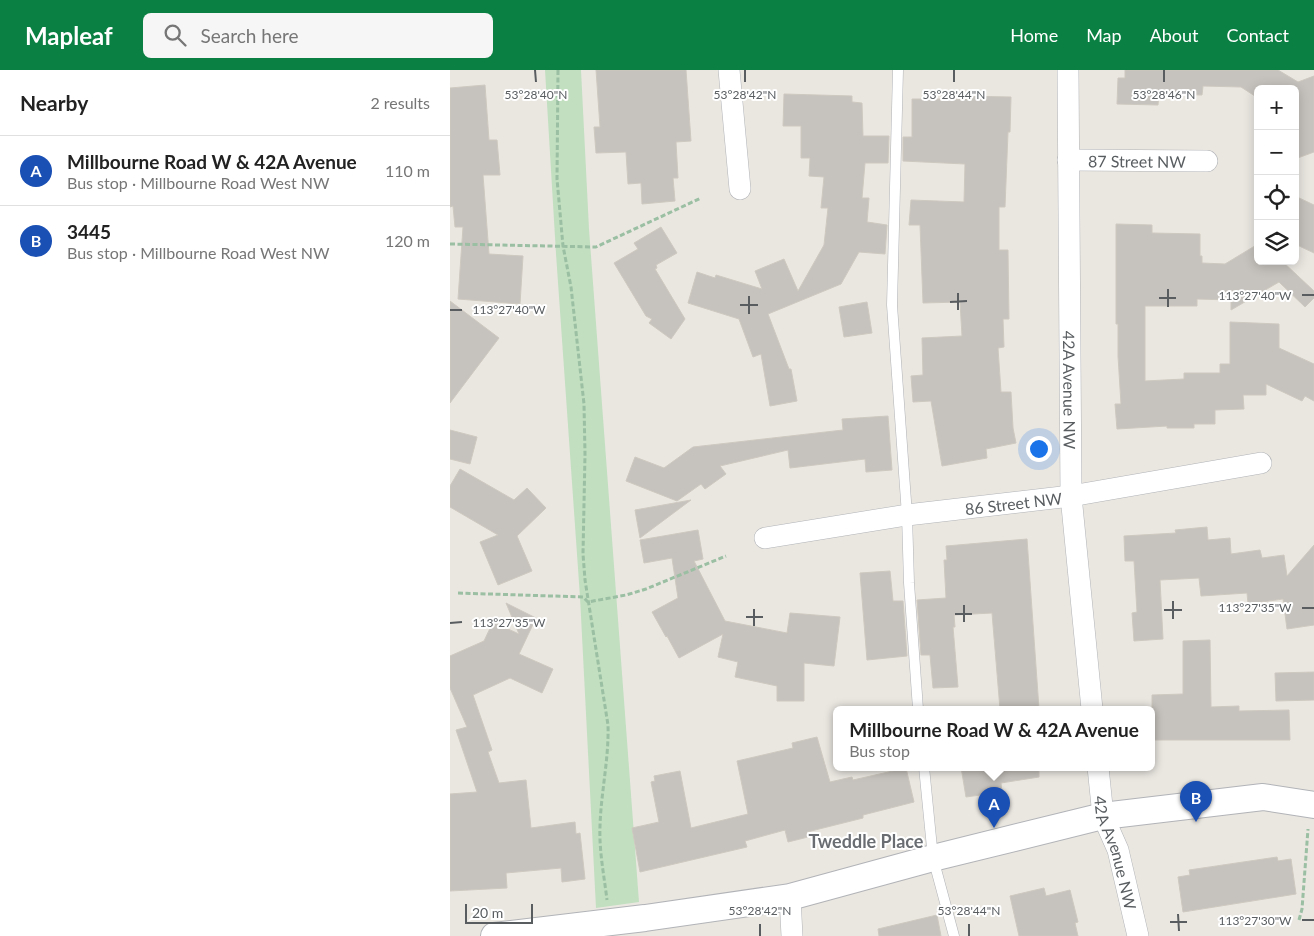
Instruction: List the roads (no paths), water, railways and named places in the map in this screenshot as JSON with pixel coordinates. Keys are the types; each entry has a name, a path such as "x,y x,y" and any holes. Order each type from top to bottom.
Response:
{"street":[{"path":"729,70 740,189"},
{"name":"42A Avenue NW","path":"1068,70 1071,496 1092,706"},
{"name":"87 Street NW","path":"1068,160 1207,162"},
{"name":"86 Street NW","path":"765,538 907,515 1071,496 1261,463"},
{"name":"42A Avenue NW","path":"1098,771 1103,816 1118,850 1138,936"},
{"path":"494,936 636,920 790,896 1103,816 1262,796 1311,815"},
{"path":"790,896 792,936"}],"lane":[{"path":"898,70 892,305 907,515 908,583 918,706"},
{"path":"924,771 933,858 954,936"}],"place":[{"name":"3445","path":"1196,822"},
{"name":"Millbourne Road W & 42A Avenue","path":"994,828"}],"district":[{"name":"Tweddle Place","path":"866,841"}]}
